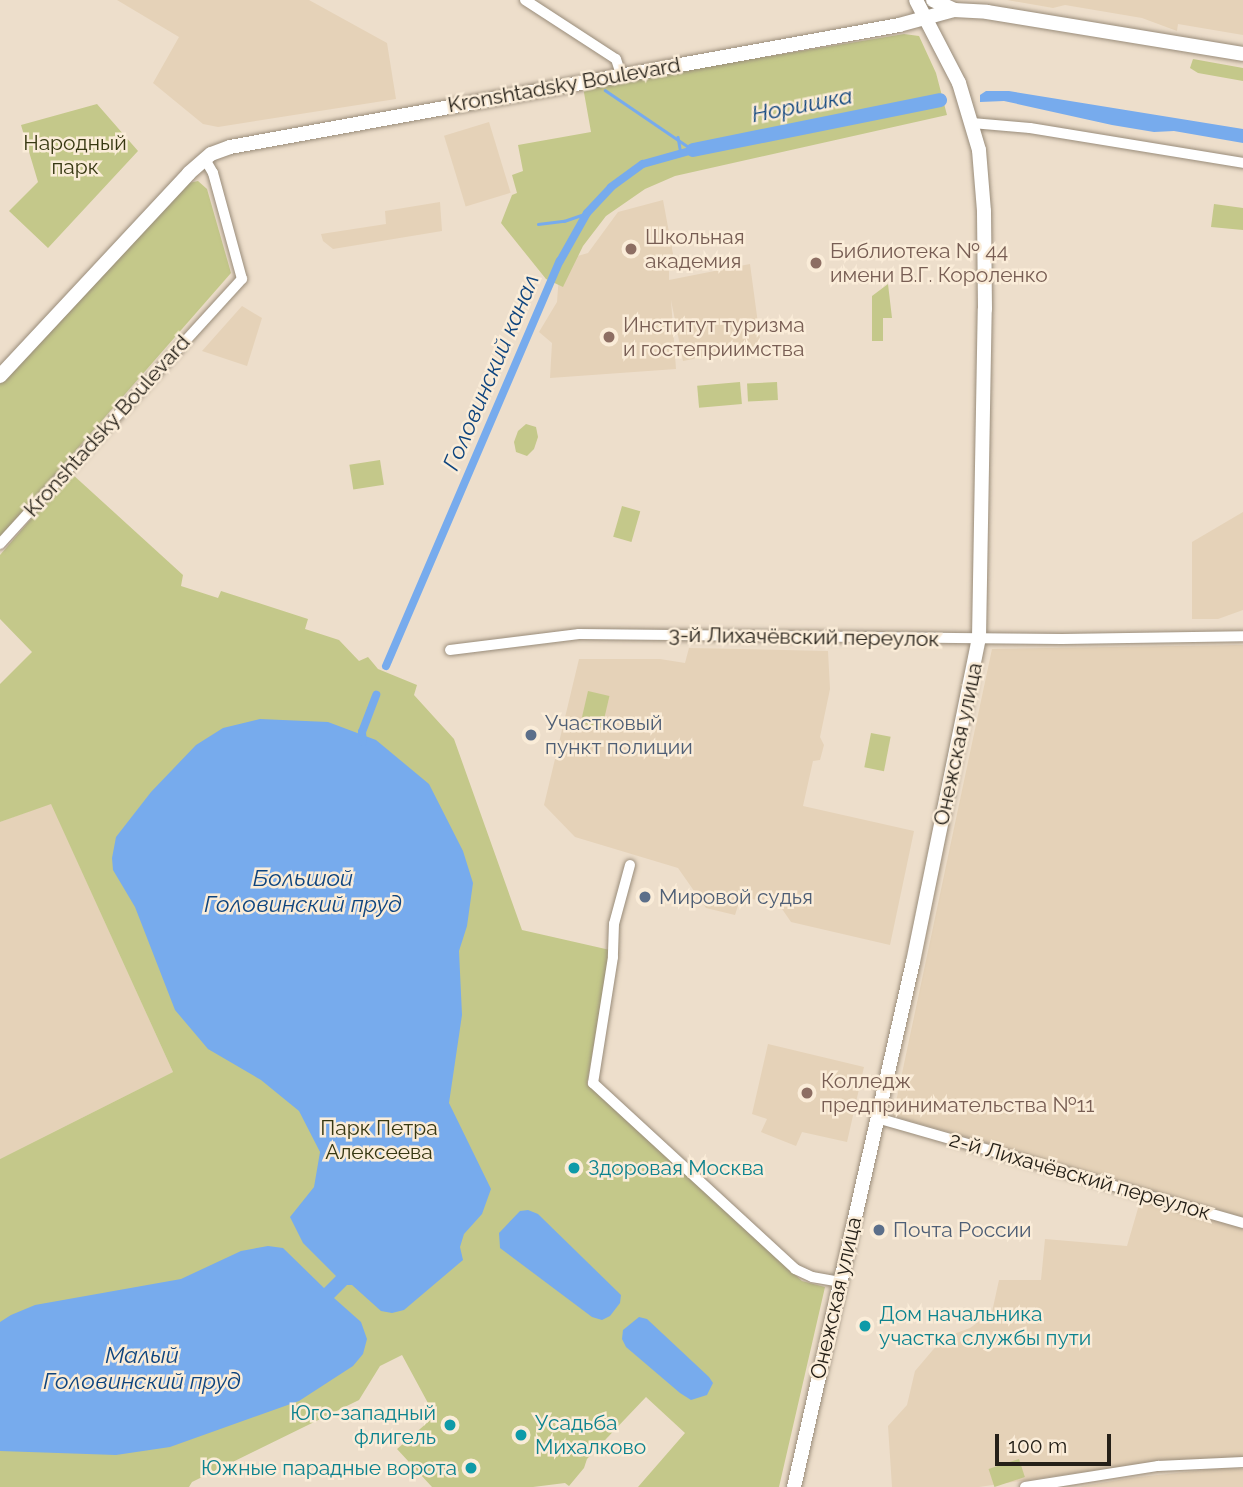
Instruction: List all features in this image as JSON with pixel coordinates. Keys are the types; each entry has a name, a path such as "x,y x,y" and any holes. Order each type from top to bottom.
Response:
{"main road":[{"name":"Онежская улица","path":"794,1487 915,949 979,638 984,211 979,150 959,83 916,0"},
{"path":"924,0 926,17"},
{"path":"933,0 954,9 1243,54"},
{"name":"Kronshtadsky Boulevard","path":"2,370 205,159 230,146 899,25 954,9"}],"street":[{"path":"526,0 616,59 621,74"},
{"path":"972,124 1030,128 1243,163"},
{"name":"Kronshtadsky Boulevard","path":"0,544 242,279 213,173 205,159"},
{"name":"3-й Лихачёвский переулок","path":"450,650 579,634 979,638 1243,636"},
{"path":"630,865 614,924 613,957 593,1083 795,1269 812,1278 839,1282"},
{"name":"2-й Лихачёвский переулок","path":"877,1118 1243,1223"},
{"path":"1025,1487 1158,1466 1243,1462"}],"shaded area":[{"path":"117,0 309,0 387,43 396,99 218,127 203,124 153,83 179,37"},
{"path":"1007,0 1243,0 1243,35 1178,24 1177,31 1142,18 1065,5 1053,8"},
{"path":"489,122 511,193 466,207 444,136"},
{"path":"663,200 676,270 669,271 669,280 750,264 761,346 683,361 671,300 676,369 550,378 552,343 539,332 557,302 560,261 588,253 618,212"},
{"path":"440,202 442,231 333,249 323,241 321,234 386,224 385,211"},
{"path":"242,306 262,318 247,366 202,351"},
{"path":"1243,512 1243,610 1218,619 1192,619 1192,542"},
{"path":"1243,645 1243,1217 893,1116 992,649"},
{"path":"689,648 828,651 830,689 820,737 824,745 820,760 813,761 803,806 914,831 890,945 791,922 780,906 741,896 735,915 706,908 678,868 575,837 544,805 579,659 660,659 685,663"},
{"path":"51,803 173,1072 0,1159 0,822"},
{"name":"Колледж предпринимательства №11","path":"768,1044 864,1067 847,1142 802,1132 796,1146 761,1132 767,1119 752,1114"},
{"path":"1141,1198 1243,1227 1243,1459 1159,1461 979,1487 892,1487 888,1426 907,1405 915,1371 943,1338 970,1328 992,1312 999,1280 1041,1280 1045,1239 1127,1246"},
{"path":"1223,1468 1243,1469 1243,1487 1078,1487 1130,1478"}],"green space":[{"path":"904,34 919,36 936,73 947,115 675,176 645,189 606,216 583,246 563,287 546,279 501,223 512,195 517,193 512,175 523,171 518,145 591,132 583,87"},
{"path":"1193,59 1243,68 1243,81 1198,73 1190,68"},
{"name":"Народный парк","path":"97,104 138,151 48,248 9,211 38,182 21,125"},
{"path":"198,181 207,189 231,273 0,537 0,384 189,183"},
{"path":"1214,204 1243,208 1243,230 1211,227"},
{"path":"888,284 892,318 883,318 883,341 872,341 872,296"},
{"path":"740,382 742,404 699,408 697,386"},
{"path":"777,382 778,400 748,402 747,384"},
{"path":"526,424 536,427 538,437 534,449 527,456 516,452 514,442 518,431"},
{"path":"380,460 384,485 353,490 349,465"},
{"name":"Парк Петра Алексеева","path":"71,473 183,575 181,586 218,598 221,591 308,619 305,629 339,640 359,661 368,657 378,669 417,685 414,695 454,739 522,930 610,950 587,1084 802,1281 825,1287 779,1487 638,1487 685,1433 646,1397 587,1459 584,1468 569,1486 565,1483 533,1487 432,1487 397,1449 435,1416 402,1355 380,1366 359,1400 192,1482 189,1487 0,1487 0,1159 173,1072 51,804 0,822 0,684 32,652 0,619 0,555"},
{"path":"622,506 640,511 631,542 613,537"},
{"path":"588,691 609,696 602,728 581,723"},
{"path":"871,733 891,737 884,771 864,767"},
{"path":"1019,1459 1025,1477 994,1487 989,1469"}],"water":[{"path":"986,91 1009,91 1243,129 1243,143 1174,131 1154,132 1112,125 1004,101 980,102 980,95"},
{"name":"Большой Головинский пруд","path":"260,719 328,722 376,740 429,784 463,851 473,883 467,926 459,951 462,1015 449,1103 491,1189 482,1214 464,1234 460,1247 463,1260 404,1310 392,1313 381,1311 352,1285 347,1285 334,1298 361,1322 367,1339 363,1354 353,1366 299,1401 170,1447 116,1455 0,1451 0,1322 11,1315 35,1305 181,1279 241,1251 268,1246 283,1248 324,1288 336,1276 303,1243 290,1217 314,1187 320,1152 299,1111 261,1080 208,1049 175,1010 135,907 113,870 116,837 151,792 196,745 223,728"},
{"path":"528,1210 538,1214 621,1295 620,1303 610,1316 602,1320 592,1317 500,1248 499,1233 520,1211"},
{"path":"639,1317 647,1319 709,1377 713,1383 707,1395 691,1400 626,1347 622,1339 623,1330"}],"waterway":[{"name":"Норишка","path":"605,90 693,150"},
{"name":"Норишка","path":"693,150 940,100"},
{"name":"Норишка","path":"678,137 681,154"},
{"name":"Головинский канал","path":"386,666 560,261 587,213 611,187 643,164 693,150"},
{"path":"538,224 564,221 587,213"},
{"name":"Головинский канал","path":"363,742 362,732 376,695"}],"place":[{"name":"Школьная академия","path":"631,249"},
{"name":"Библиотека № 44 имени В.Г. Короленко","path":"816,263"},
{"name":"Институт туризма и гостеприимства","path":"609,337"},
{"name":"Участковый пункт полиции","path":"531,735"},
{"name":"Мировой судья","path":"645,897"},
{"name":"Колледж предпринимательства №11","path":"807,1093"},
{"name":"Здоровая Москва","path":"574,1168"},
{"name":"Почта России","path":"879,1230"},
{"name":"Дом начальника участка службы пути","path":"865,1326"},
{"name":"Юго-западный флигель","path":"450,1425"},
{"name":"Усадьба Михалково","path":"521,1435"},
{"name":"Южные парадные ворота","path":"471,1468"}],"water label":[{"name":"Малый Головинский пруд","path":"142,1368"}]}
